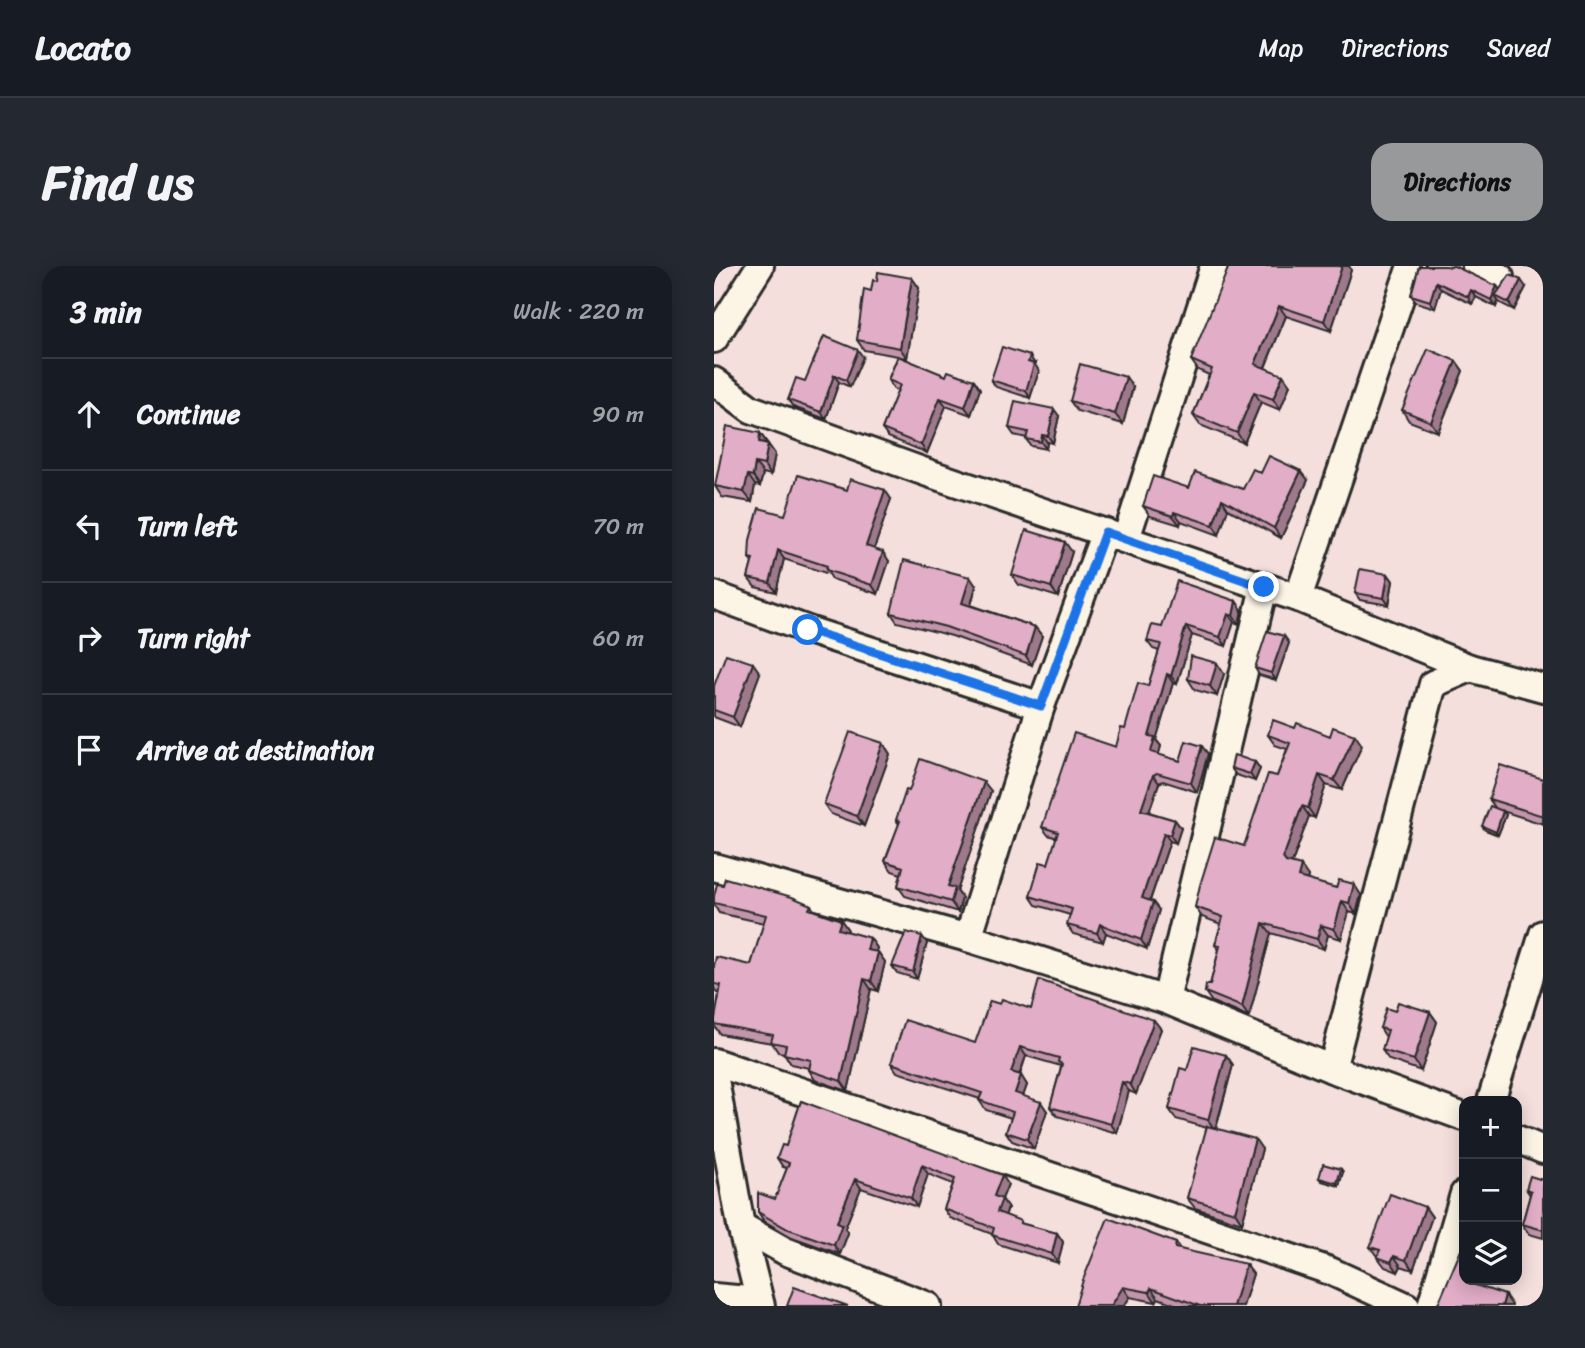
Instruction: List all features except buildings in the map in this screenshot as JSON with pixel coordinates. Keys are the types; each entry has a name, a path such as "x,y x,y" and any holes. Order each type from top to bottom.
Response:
{"street":[{"path":"714,339 760,266"},
{"path":"968,939 1041,706 1116,535 1214,266"},
{"path":"1298,598 1411,266"},
{"path":"1476,266 1500,277"},
{"path":"714,381 751,409 928,473 1298,598 1470,668 1543,688"},
{"path":"1166,1000 1264,587"},
{"path":"714,595 808,630 1041,706"},
{"path":"1332,1069 1433,684 1470,668"},
{"path":"714,867 968,939 1166,1000 1332,1069 1459,1115"},
{"path":"1493,1096 1543,934"},
{"path":"714,1062 1330,1271 1406,1306"},
{"path":"714,1074 741,1226 760,1303 714,1297"},
{"path":"1522,1141 1543,1150"},
{"path":"1431,1306 1459,1211"},
{"path":"741,1226 785,1251 928,1306"},
{"path":"751,1265 785,1251"}],"route":[{"path":"808,630 1041,706 1105,532 1264,587"}]}
